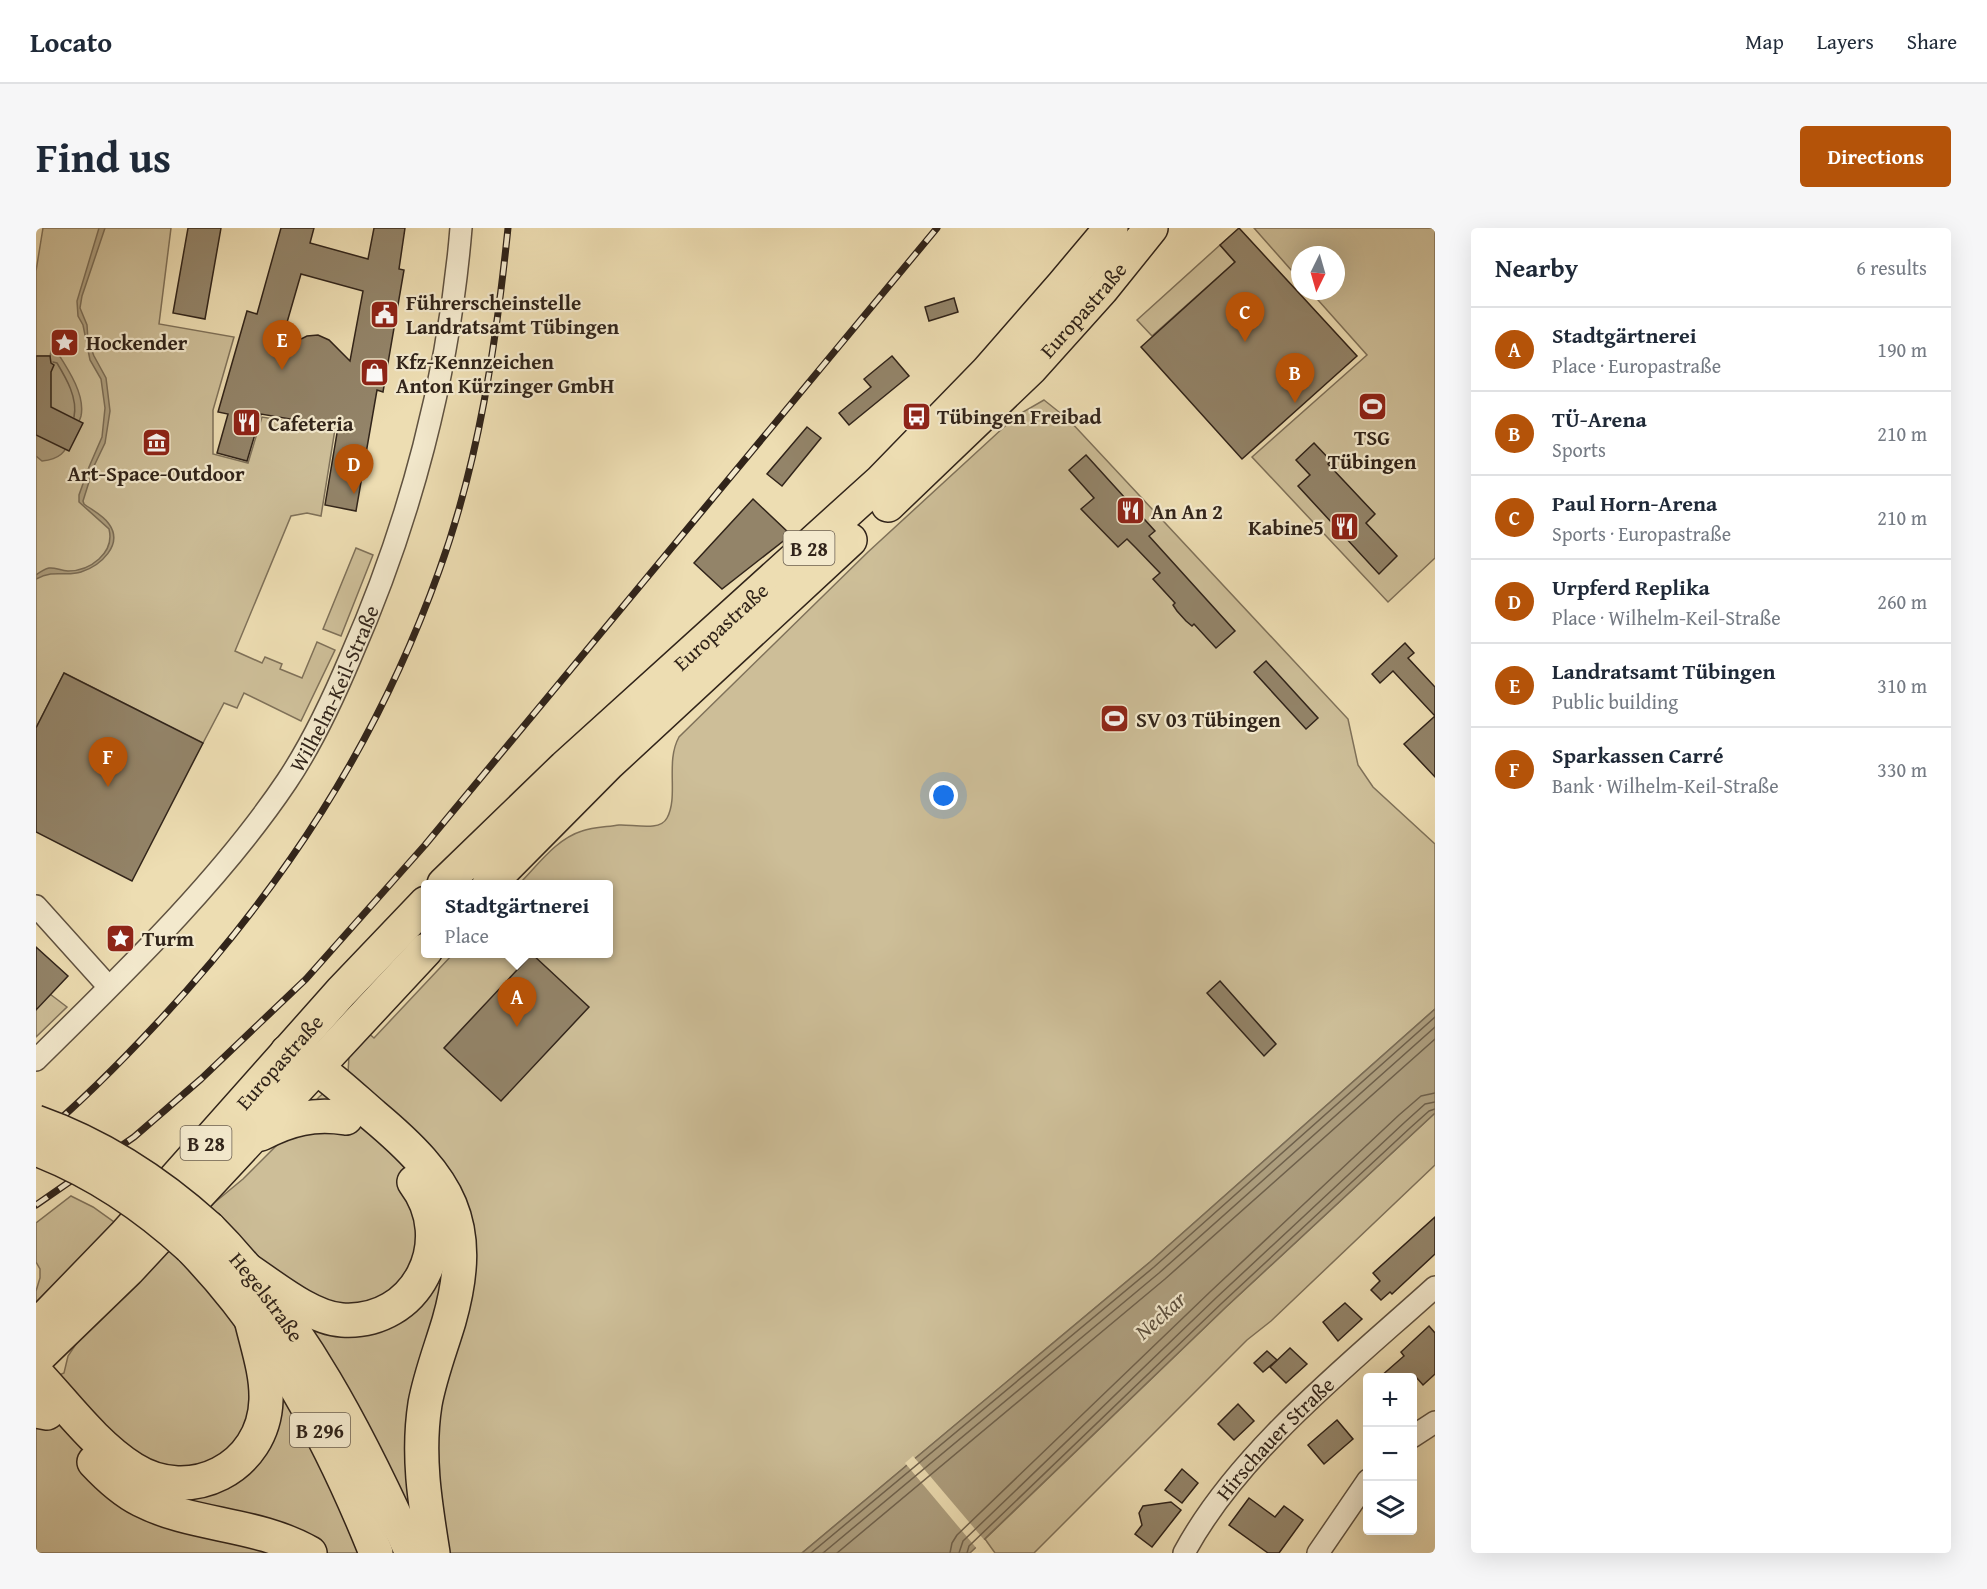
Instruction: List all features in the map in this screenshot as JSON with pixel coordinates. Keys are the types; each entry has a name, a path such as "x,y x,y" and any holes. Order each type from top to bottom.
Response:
{"main road":[{"name":"Europastraße","path":"449,880 565,767 889,473 987,372 1111,228"},
{"name":"Europastraße","path":"494,880 608,764 802,586 1025,374 1102,290 1151,228"},
{"name":"Europastraße","path":"36,1327 126,1234 287,1052 421,908"},
{"name":"Europastraße","path":"36,1359 116,1282 421,955"},
{"path":"287,1052 290,1064 385,1125 419,1156 437,1179 450,1204 458,1227 460,1255 457,1292 428,1389 422,1427 421,1467 433,1553"},
{"path":"245,1268 294,1300 318,1313 340,1320 361,1319 383,1314 400,1304 425,1273 431,1253 433,1229 429,1209 419,1188 404,1169 381,1146 346,1118 308,1076"},
{"path":"247,1142 277,1126 299,1118 327,1115 346,1118"},
{"name":"Hegelstraße","path":"36,1122 84,1142 136,1171 183,1205 226,1284 286,1369 312,1414 345,1480 376,1552"},
{"name":"Hegelstraße","path":"36,1149 80,1169 123,1194 164,1222 199,1237 245,1268 290,1327 336,1401 382,1488 406,1540"},
{"path":"36,1373 102,1443 134,1470 161,1481 198,1482 227,1471 236,1464 250,1448 263,1420 266,1399 263,1370 250,1315"},
{"path":"40,1409 101,1470 140,1500 178,1514 262,1533 310,1553"}],"street":[{"name":"Wilhelm-Keil-Straße","path":"36,1060 191,899 256,823 288,780 313,738 337,690 384,575 427,434 446,337 461,228"},
{"path":"36,906 108,986"},
{"name":"Hirschauer Straße","path":"1184,1553 1199,1525 1249,1463 1303,1407 1435,1287"},
{"path":"1417,1434 1435,1422"},
{"path":"1318,1553 1367,1481"}],"shaded area":[{"path":"43,228 171,228 159,324 234,337 213,410 213,454 248,463 262,417 335,429 321,516 307,513 291,516 235,651 262,663 265,657 282,664 280,669 302,678 317,642 335,650 301,721 244,693 237,708 224,703 203,743 64,673 36,728 36,400 50,356 36,356 36,271"},
{"name":"TSG Tübingen","path":"1254,228 1435,228 1435,558 1388,602 1252,457 1367,355 1318,300 1345,300 1345,246 1291,246 1291,270"},
{"path":"1220,245 1235,262 1152,336 1137,320"},
{"path":"1044,400 1069,420 1348,719 1358,765 1373,787 1435,844 1435,1009 1150,1262 802,1553 36,1553 36,1385 64,1373 68,1356 80,1338 214,1203 243,1179 284,1138 319,1097 348,1073 349,1056 366,1031 374,1038 449,958 613,958 613,880 523,880 548,853 573,835 595,828 619,825 652,826 663,822 667,818 672,800 673,757 679,737 868,552 1016,416"},
{"path":"356,548 373,555 341,636 323,629"},
{"path":"46,991 67,1007 36,1037 36,1000"},
{"path":"1435,1113 1435,1165 1271,1321 1247,1340 1034,1553 995,1553 985,1539 1226,1307"},
{"path":"71,1196 93,1207 114,1222 36,1310 36,1291 40,1269 36,1262 36,1223"}],"water":[{"path":"99,228 105,228 80,308 87,325 88,341 106,378 110,411 105,443 94,466 83,501 107,521 113,532 114,540 108,554 88,569 75,573 49,574 36,579 36,575 47,568 68,571 85,568 104,553 110,538 109,529 79,502 79,495 102,437 105,408 101,379 90,360 83,325 78,316 77,301"},
{"path":"52,344 77,387 82,407 81,416 64,451 58,457 42,461 36,456 36,366 50,357"},
{"name":"Neckar","path":"1435,1009 1435,1113 1226,1307 970,1553 802,1553 1150,1262"}],"pier":[{"path":"913,1456 986,1542 978,1550 905,1463"}],"building":[{"path":"188,228 221,228 205,319 173,313"},
{"path":"281,228 314,228 310,243 368,259 374,228 405,228 399,269 404,270 383,392 377,390 356,511 325,505 338,427 261,414 247,461 217,453 228,414 218,412 247,311 257,314","holes":["301,274 363,291 350,361 329,340 318,335 307,336 279,350"]},
{"path":"1239,228 1291,284 1291,300 1305,300 1357,356 1242,459 1141,347 1235,262 1220,245"},
{"path":"954,298 958,312 929,321 925,307"},
{"path":"36,356 50,356 51,363 54,365 51,372 51,407 83,423 69,451 36,435"},
{"path":"892,356 909,376 849,425 839,413 871,387 864,379"},
{"path":"807,427 821,438 782,486 767,474"},
{"path":"1314,443 1331,461 1328,464 1375,514 1366,523 1397,556 1379,574 1298,486 1310,475 1296,460"},
{"path":"1086,455 1155,531 1149,536 1235,631 1216,648 1194,624 1192,626 1177,611 1173,605 1175,603 1153,579 1160,573 1136,548 1127,539 1118,547 1081,509 1094,498 1069,470"},
{"path":"753,499 791,535 722,589 694,563"},
{"path":"1405,643 1414,653 1408,658 1435,687 1435,716 1393,671 1380,683 1372,674"},
{"path":"1266,661 1318,718 1306,729 1254,672"},
{"path":"64,673 203,743 132,881 36,832 36,728"},
{"path":"1435,716 1435,777 1404,744"},
{"path":"36,947 68,976 36,1010"},
{"path":"528,958 536,958 589,1007 501,1101 444,1048"},
{"path":"1220,981 1276,1044 1264,1056 1207,993"},
{"path":"1435,1217 1435,1254 1392,1294 1390,1292 1381,1300 1371,1290 1380,1281 1373,1273"},
{"path":"1345,1303 1362,1319 1338,1341 1323,1322"},
{"path":"1429,1326 1435,1333 1435,1374 1423,1385 1417,1378 1417,1373 1385,1373 1404,1356 1401,1352"},
{"path":"1290,1348 1307,1364 1286,1383 1270,1367"},
{"path":"1267,1351 1277,1360 1263,1372 1254,1363"},
{"path":"1238,1404 1254,1421 1234,1440 1218,1424"},
{"path":"1337,1420 1353,1439 1324,1464 1308,1445"},
{"path":"1182,1469 1198,1483 1182,1503 1165,1490"},
{"path":"1249,1498 1275,1517 1284,1506 1303,1520 1279,1553 1268,1553 1229,1525"},
{"path":"1171,1502 1181,1510 1152,1547 1135,1534 1142,1525 1139,1513 1143,1506"}],"railway":[{"path":"36,1140 84,1097 143,1038 246,919 322,811 387,696 439,571 465,487 484,402 498,315 508,228"},
{"path":"36,1205 134,1137 201,1079 306,979 425,845 937,228"}],"place":[{"name":"Führerscheinstelle Landratsamt Tübingen","path":"385,314"},
{"name":"Hockender","path":"65,342"},
{"name":"Paul Horn-Arena","path":"1245,342"},
{"name":"Landratsamt Tübingen","path":"282,370"},
{"name":"Kfz-Kennzeichen Anton Kürzinger GmbH","path":"375,373"},
{"name":"TÜ-Arena","path":"1295,403"},
{"name":"TSG Tübingen","path":"1372,406"},
{"name":"Tübingen Freibad","path":"916,416"},
{"name":"Cafeteria","path":"247,423"},
{"name":"Art-Space-Outdoor","path":"156,442"},
{"name":"Urpferd Replika","path":"354,494"},
{"name":"An An 2","path":"1130,511"},
{"name":"Kabine5","path":"1345,527"},
{"name":"SV 03 Tübingen","path":"1115,719"},
{"name":"Sparkassen Carré","path":"108,787"},
{"name":"Turm","path":"121,938"},
{"name":"Stadtgärtnerei","path":"517,1027"}]}
